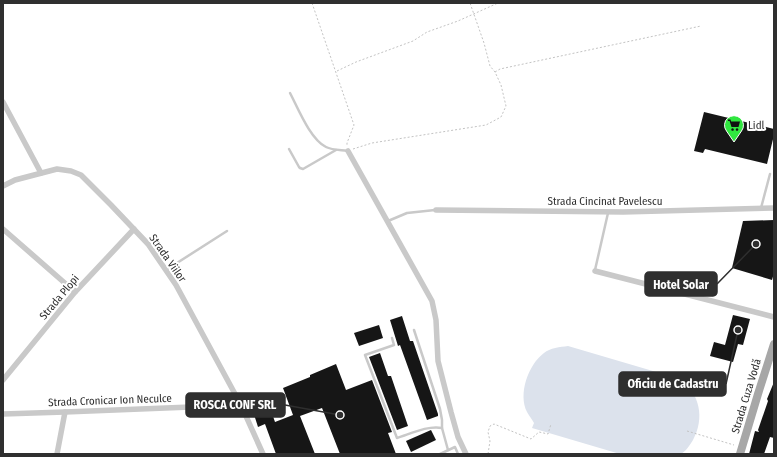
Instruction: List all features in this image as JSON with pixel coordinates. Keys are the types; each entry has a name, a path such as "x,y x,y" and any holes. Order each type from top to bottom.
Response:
{"main road":[{"name":"Strada Cuza Vodă","path":"741,450 774,344"}],"street":[{"path":"3,102 41,173"},
{"path":"348,151 432,302 436,320 438,361 458,437 466,454"},
{"name":"Strada Viilor","path":"3,186 15,180 57,169 71,171 81,175 134,229 148,244 176,285 241,405 263,454"},
{"name":"Strada Cincinat Pavelescu","path":"436,210 608,212 774,208"},
{"path":"3,229 75,292"},
{"name":"Strada Plopi","path":"3,380 75,292 134,229"},
{"path":"595,271 774,317"},
{"name":"Strada Cronicar Ion Neculce","path":"3,414 241,405"},
{"path":"57,454 66,412"}],"lane":[{"path":"290,93 311,132 319,142 326,147 348,151"},
{"path":"289,150 298,167 303,169 336,150"},
{"path":"761,208 770,174"},
{"path":"387,221 407,213 436,210"},
{"path":"595,271 608,212"},
{"path":"166,270 227,231"},
{"path":"414,330 440,409 442,428 448,450"},
{"path":"392,338 394,346 365,355 397,438 429,428 442,428"},
{"path":"440,454 462,444"},
{"path":"455,447 458,454"}],"path":[{"path":"312,3 354,125 347,143 348,151 372,143 486,125 501,117 506,106 495,72 490,66 470,3"},
{"path":"336,72 356,62 413,41 427,32 498,3"},
{"path":"495,72 500,69 701,26"},
{"path":"488,454 490,441 488,432 490,426 494,424 531,439 539,432 548,434 551,424"},
{"path":"687,431 741,450"}],"shaded area":[{"path":"568,346 680,379 687,385 696,399 699,423 693,440 686,449 681,454 620,454 532,428 534,423 524,405 524,389 529,372 538,358 546,351"}],"building":[{"name":"Lidl","path":"704,112 774,129 767,164 705,149 703,153 694,151"},
{"path":"774,220 774,273 772,280 732,268 743,221"},
{"path":"733,315 750,319 743,345 738,344 733,362 710,356 714,342 725,345"},
{"path":"402,316 410,341 413,341 438,414 438,416 427,420 400,345 398,346 390,320"},
{"path":"379,325 383,338 359,346 354,333"},
{"path":"380,353 388,376 391,376 408,426 397,430 369,357"},
{"path":"336,364 346,390 372,380 392,432 388,433 396,454 340,454 322,408 300,416 315,454 276,454 265,424 258,427 250,402 266,396 275,422 293,415 283,388"},
{"path":"774,382 774,438 770,437 764,454 749,454 755,431 759,432 758,430 768,401 767,399"},
{"path":"431,430 436,440 411,452 406,441"}],"place":[{"name":"Lidl","path":"734,142"},
{"name":"Hotel Solar","path":"756,244"},
{"name":"Oficiu de Cadastru","path":"738,330"},
{"name":"ROSCA CONF SRL","path":"340,415"}]}
